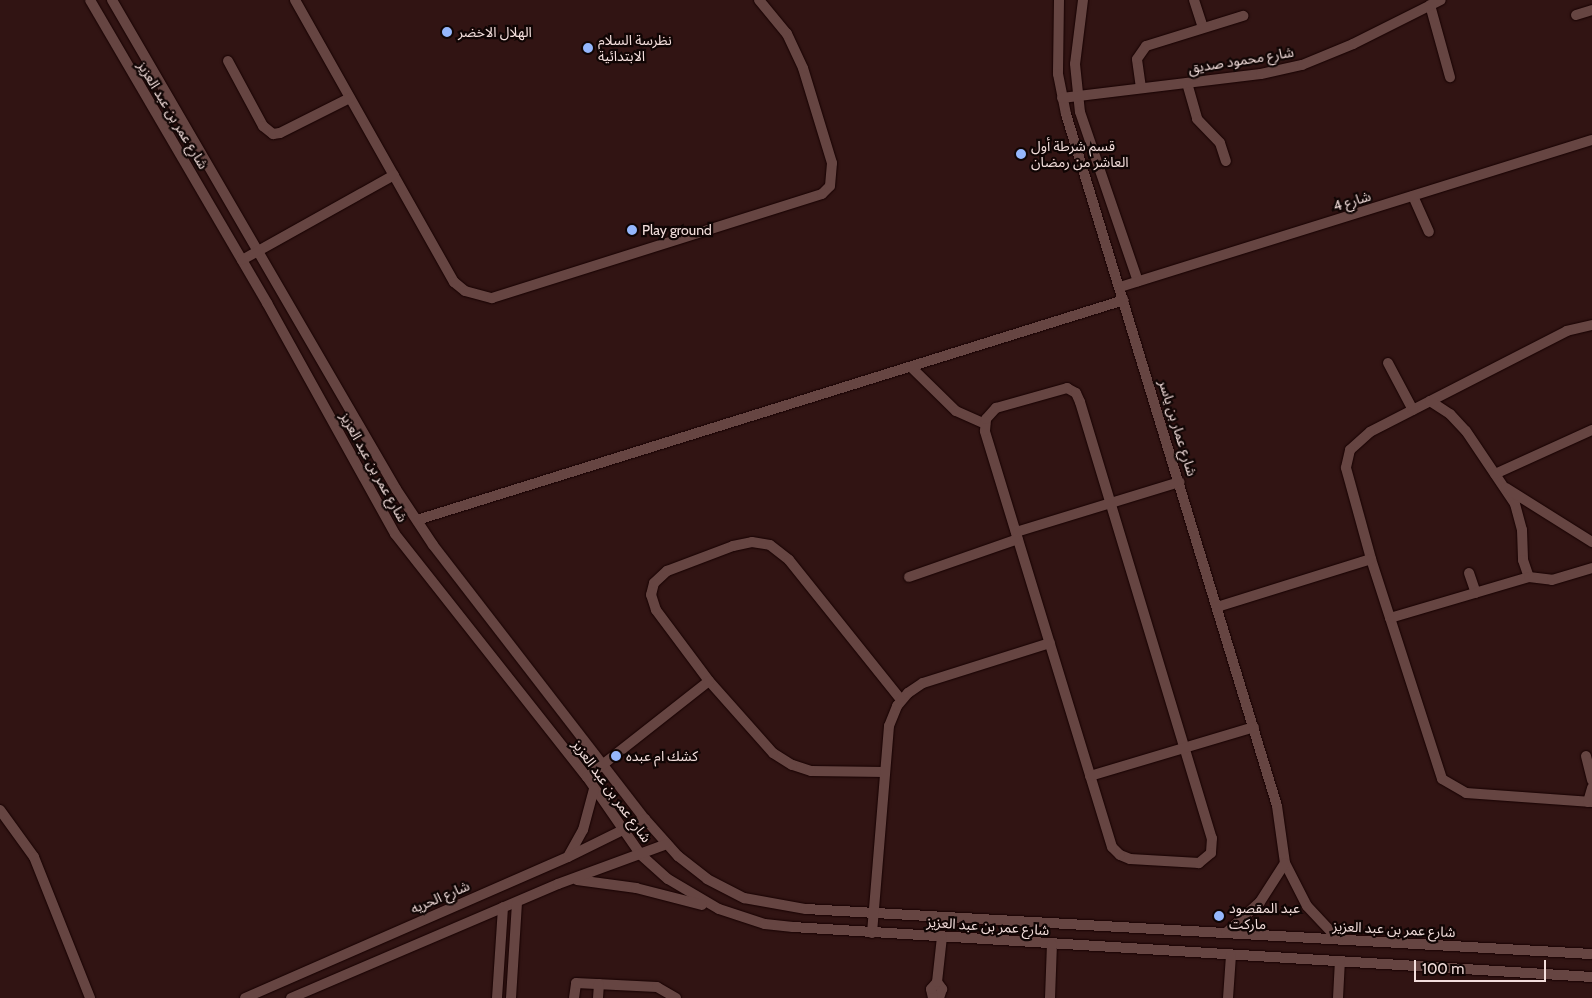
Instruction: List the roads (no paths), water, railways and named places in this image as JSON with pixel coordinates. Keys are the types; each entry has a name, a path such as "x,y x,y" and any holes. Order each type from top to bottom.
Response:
{"street":[{"name":"شارع عمر بن عبد العزيز","path":"90,0 242,260 395,534 587,777 622,830 642,855 668,879 719,909 765,924 872,933 1592,977"},
{"name":"شارع عمر بن عبد العزيز","path":"112,0 260,250 416,520 645,819 690,868 744,898 776,906 1592,954"},
{"path":"295,0 454,282 471,294 492,298 822,194 833,176 832,164 800,61 787,34 759,0"},
{"name":"شارع عمار بن ياسر","path":"1059,0 1058,74 1062,98 1281,819 1285,863 1307,906 1338,939"},
{"path":"1083,0 1076,56 1078,96 1084,128 1138,282"},
{"path":"1194,0 1203,28"},
{"name":"شارع محمود صديق","path":"1062,98 1261,74 1302,65 1353,44 1440,0"},
{"path":"1430,5 1450,77"},
{"path":"1576,15 1592,10"},
{"path":"1141,88 1137,67 1140,52 1146,46 1243,16"},
{"path":"228,61 263,126 273,134 280,134 350,98"},
{"path":"1187,83 1197,119 1220,143 1226,161"},
{"name":"شارع 4","path":"1120,287 1592,140"},
{"path":"242,260 394,175"},
{"path":"1413,196 1430,232"},
{"path":"416,520 1124,300"},
{"path":"1592,326 1567,331 1361,438 1348,456 1347,477 1435,766 1446,783 1466,793 1590,802 1592,788"},
{"path":"1388,363 1413,410"},
{"path":"911,367 956,411 985,424"},
{"path":"1057,389 1072,390 1079,397 1111,503 1213,844 1208,857 1199,863 1130,859 1120,856 1112,847 1017,536 985,424 989,415 1000,406 1057,389"},
{"path":"1430,401 1458,422 1515,504 1521,521 1523,560 1529,577"},
{"path":"1495,474 1592,430"},
{"path":"909,577 1111,503 1180,482"},
{"path":"1503,486 1592,542"},
{"path":"885,772 816,771 792,765 759,740 709,681 654,605 652,587 667,571 733,546 758,542 785,555 901,700"},
{"path":"1217,607 1371,559"},
{"path":"1390,618 1529,577 1552,580 1592,568"},
{"path":"1469,573 1476,593"},
{"path":"872,933 889,726 901,700 923,683 1050,643"},
{"path":"587,777 709,681"},
{"path":"1090,776 1254,727"},
{"path":"1586,756 1592,780"},
{"path":"568,857 583,830 594,789"},
{"path":"0,810 34,857 89,996"},
{"name":"شارع الحريه","path":"245,998 568,857 645,819"},
{"path":"291,998 503,907 667,844"},
{"path":"1226,933 1260,902 1285,863"},
{"path":"573,879 636,888 719,909"},
{"path":"511,998 517,902"},
{"path":"497,998 503,907"},
{"path":"933,998 932,988 937,982 942,937"},
{"path":"1050,998 1052,944"},
{"path":"1228,998 1231,955"},
{"path":"1338,998 1340,962"},
{"path":"937,982 942,988 939,998"},
{"path":"574,998 575,983 657,987 676,998"},
{"path":"598,998 599,984"}],"place":[{"name":"الهلال الاخضر","path":"447,32"},
{"name":"نظرسة السلام الابتدائية","path":"588,48"},
{"name":"قسم شرطة أول العاشر من رمضان","path":"1021,154"},
{"name":"Play ground","path":"632,230"},
{"name":"كشك ام عبده","path":"616,756"},
{"name":"عبد المقصود ماركت","path":"1219,916"}]}
